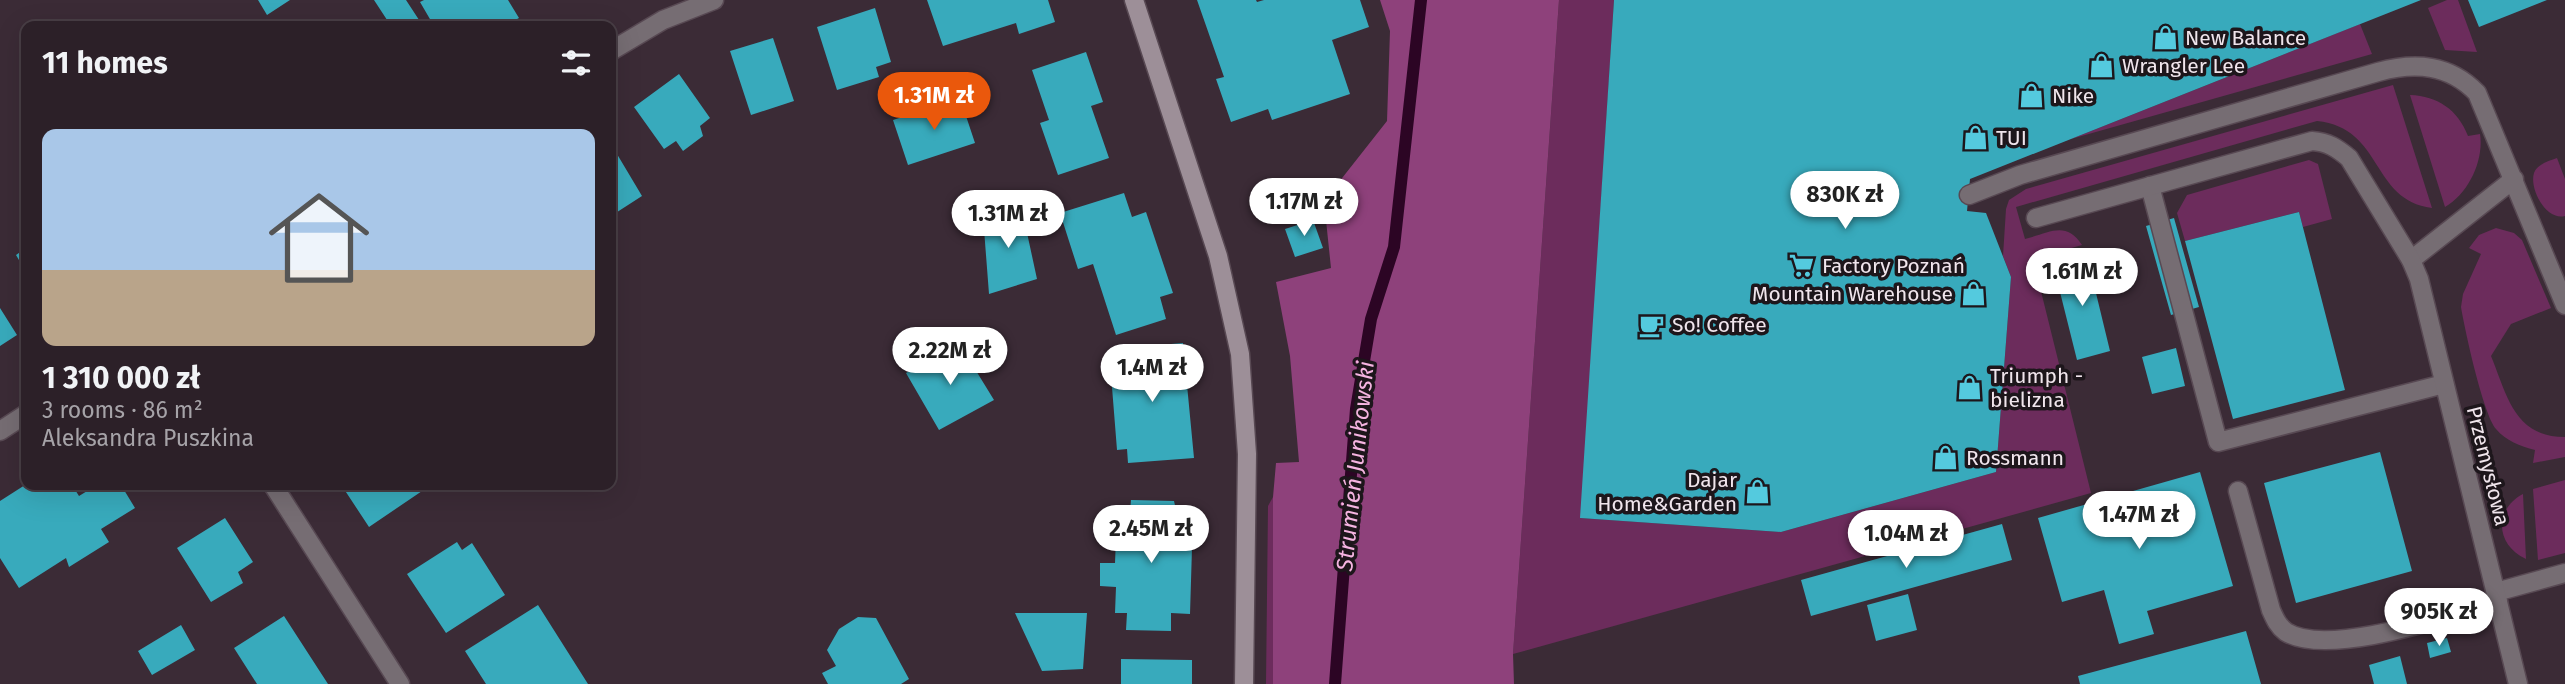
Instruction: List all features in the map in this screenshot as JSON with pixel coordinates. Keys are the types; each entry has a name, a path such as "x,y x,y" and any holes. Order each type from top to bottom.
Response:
{"street":[{"path":"616,48 663,20 714,0"},
{"path":"1134,0 1218,256 1240,354 1247,454 1244,684"},
{"path":"1969,195 2020,175 2378,72 2411,65 2436,68 2460,78 2477,93 2565,305"},
{"name":"Przemysłowa","path":"2150,186 2298,144 2325,142 2337,148 2355,166 2411,260 2418,279 2518,684"},
{"path":"2411,260 2514,179"},
{"path":"2036,218 2150,186 2218,442 2444,384"},
{"path":"0,430 21,417"},
{"path":"276,490 400,684"},
{"path":"2238,491 2271,610 2277,624 2301,638 2337,640 2369,635 2497,597 2565,573"}],"shaded area":[{"path":"1380,0 1559,0 1513,654 1514,684 1273,684 1273,497 1276,463 1299,462 1290,356 1276,282 1331,268 1324,201 1387,121 1390,31"},
{"path":"1559,0 1614,0 1581,518 1781,532 1996,472 2011,277 2003,256 2006,209 2009,200 2026,189 2393,85 2432,208 2412,202 2397,192 2355,136 2339,126 2317,121 2016,207 2025,239 2057,230 2070,233 2082,245 2033,259 2091,493 1513,654"},
{"path":"2447,0 2458,0 2477,52 2445,50 2428,8"},
{"path":"2360,24 2372,54 2071,139"},
{"path":"2410,95 2429,98 2446,106 2459,119 2468,136 2480,134 2480,154 2473,175 2454,201 2445,207"},
{"path":"2557,158 2565,179 2565,216 2551,214 2546,209 2540,202 2533,180 2538,167"},
{"path":"2309,160 2318,164 2332,219 2303,227 2299,212 2185,241 2177,213 2187,195"},
{"path":"2496,228 2514,233 2522,240 2551,308 2511,324 2491,356 2508,399 2523,422 2548,435 2565,437 2565,457 2533,463 2535,450 2504,437 2496,429 2480,390 2461,307 2463,294 2481,254 2469,248 2479,235"},
{"path":"2565,480 2565,553 2538,560 2533,489"},
{"path":"2523,494 2526,559 2508,545 2502,527 2507,509"},
{"path":"1273,497 1273,684 1266,684 1268,506"}],"building":[{"path":"258,0 290,0 267,15"},
{"path":"374,0 406,0 420,21 388,21"},
{"path":"508,0 519,18 513,21 431,21 420,2"},
{"path":"927,0 1048,0 1055,22 1019,34 1016,23 943,46"},
{"path":"1197,0 1360,0 1369,27 1332,40 1350,94 1272,120 1268,109 1231,122 1216,79 1224,77"},
{"name":"Factory Poznań","path":"1614,0 2421,0 1970,179 1967,211 1986,213 2011,277 1996,472 1781,532 1580,518"},
{"path":"2468,0 2547,0 2479,27"},
{"path":"875,8 891,62 876,67 879,77 837,90 817,27"},
{"path":"773,38 794,101 751,115 730,51"},
{"path":"1086,52 1103,102 1091,106 1109,158 1058,175 1040,123 1049,120 1032,70"},
{"path":"679,74 710,118 700,126 703,136 683,151 676,141 664,149 634,107"},
{"path":"960,98 975,143 908,165 893,120"},
{"path":"616,152 642,196 616,213"},
{"path":"1124,193 1132,217 1146,212 1173,293 1160,297 1166,319 1116,335 1093,264 1078,269 1060,213"},
{"path":"1021,205 1037,279 989,294 983,216"},
{"path":"2299,212 2345,390 2233,419 2185,241"},
{"path":"2174,218 2199,307 2171,315 2146,226"},
{"path":"1313,220 1323,248 1295,257 1285,229"},
{"path":"2087,256 2110,351 2077,360 2053,264"},
{"path":"0,308 17,335 0,346"},
{"path":"959,343 994,400 939,430 906,373"},
{"path":"1183,343 1194,458 1128,463 1127,449 1117,450 1110,362 1121,361 1123,348"},
{"path":"2176,348 2185,386 2152,394 2142,357"},
{"path":"2380,452 2412,571 2296,603 2264,483"},
{"path":"2200,472 2233,586 2147,611 2154,634 2119,644 2104,590 2062,602 2038,518"},
{"path":"21,488 21,490 75,490 79,496 89,490 124,490 135,508 101,529 109,542 69,567 66,558 19,588 0,558 0,501"},
{"path":"345,490 424,490 369,527"},
{"path":"1131,500 1174,501 1177,514 1193,515 1190,614 1171,613 1171,631 1126,630 1127,613 1115,613 1116,587 1100,586 1100,563 1115,563 1117,512 1130,512"},
{"path":"225,518 253,562 238,572 243,583 211,602 177,548"},
{"path":"2002,524 2012,560 1811,616 1801,580"},
{"path":"457,542 462,550 472,543 505,595 446,633 407,574"},
{"path":"1908,594 1917,630 1876,641 1867,605"},
{"path":"538,605 588,684 486,684 465,651"},
{"path":"1015,613 1087,613 1083,669 1042,671"},
{"path":"284,616 328,684 257,684 234,648"},
{"path":"858,617 876,618 909,679 901,684 828,684 822,673 836,666 827,650 839,629"},
{"path":"181,625 195,650 152,675 138,651"},
{"path":"2246,631 2261,684 2080,684 2078,676"},
{"path":"2447,638 2451,652 2430,658 2427,643"},
{"path":"2400,656 2407,684 2374,684 2369,665"},
{"path":"1121,659 1192,660 1192,684 1121,684"}],"waterway":[{"name":"Strumień Junikowski","path":"1335,684 1356,409 1371,319 1394,247 1421,0"}],"place":[{"name":"New Balance","path":"2165,38"},
{"name":"Wrangler Lee","path":"2102,66"},
{"name":"Nike","path":"2032,96"},
{"name":"TUI","path":"1976,138"},
{"name":"Factory Poznań","path":"1802,266"},
{"name":"Mountain Warehouse","path":"1973,294"},
{"name":"So! Coffee","path":"1652,325"},
{"name":"Triumph - bielizna","path":"1970,388"},
{"name":"Rossmann","path":"1946,458"},
{"name":"Dajar Home&Garden","path":"1757,492"}]}
